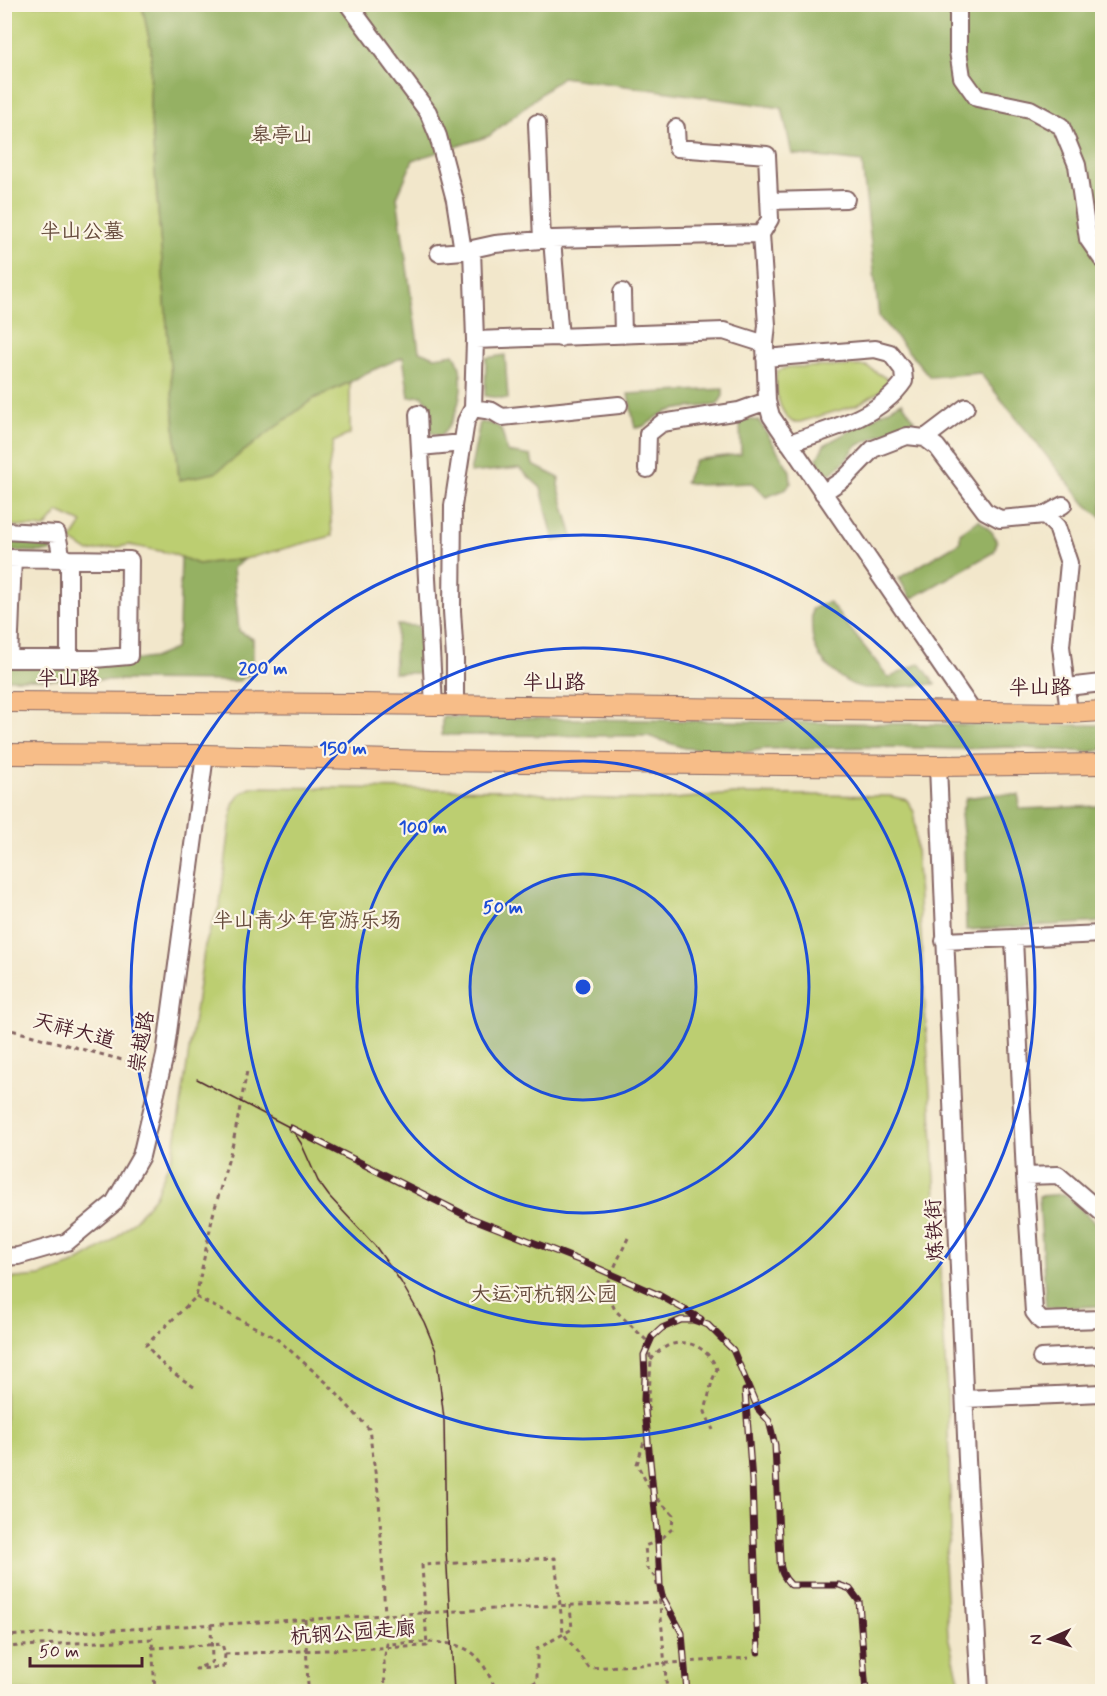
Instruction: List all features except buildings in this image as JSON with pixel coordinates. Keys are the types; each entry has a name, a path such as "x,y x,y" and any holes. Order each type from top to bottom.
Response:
{"main road":[{"name":"半山路","path":"4,702 1069,713 1102,711"},
{"path":"4,754 938,766 1102,764"}],"street":[{"path":"348,4 428,112 438,136 468,250 475,340 473,408 466,421 453,506 452,611 455,706"},
{"path":"958,4 958,51 962,77 977,98 1030,109 1061,126 1077,165 1088,239 1102,259"},
{"path":"537,123 547,240 560,338"},
{"path":"676,128 677,148 767,155 770,219 761,234 767,325 765,351 767,401 771,416 973,712"},
{"path":"769,201 846,199"},
{"path":"439,253 495,244 547,240 761,234"},
{"path":"622,292 623,335"},
{"path":"475,340 723,331 765,351 875,349 890,353 903,370 904,381 896,392 853,421 789,443"},
{"path":"647,468 648,434 662,423 739,411 767,401"},
{"path":"473,408 492,411 502,417 619,405"},
{"path":"925,438 966,407"},
{"path":"418,414 434,706"},
{"path":"823,493 845,478 873,450 907,436 925,438 937,447 985,511 1000,519 1045,515 1063,505"},
{"path":"420,447 463,443"},
{"path":"1045,515 1057,527 1069,563 1061,646 1069,713"},
{"path":"4,531 57,534 66,559 69,659"},
{"path":"9,558 130,560 129,656 7,659 9,558"},
{"path":"1067,687 1102,683"},
{"name":"崇越路","path":"4,1257 18,1256 67,1242 114,1203 141,1156 165,1055 205,756"},
{"name":"炼铁街","path":"938,766 944,941 980,1692"},
{"path":"944,941 1102,934"},
{"path":"1014,938 1034,1312 1041,1321 1102,1319"},
{"path":"1025,1176 1058,1175 1102,1213"},
{"path":"1041,1358 1102,1355"},
{"path":"965,1399 1102,1393"}],"path":[{"name":"天祥大道","path":"4,1028 137,1064"},
{"path":"194,1387 166,1368 146,1345 196,1297 213,1215 233,1143 247,1071"},
{"path":"628,1238 608,1281 608,1295 615,1310 646,1340 651,1360 647,1432 637,1464 652,1493 673,1515 672,1529 660,1540 645,1546 647,1568 655,1577 660,1602 667,1692"},
{"path":"196,1297 276,1338 327,1383 369,1429 379,1499 385,1615"},
{"path":"651,1360 659,1349 678,1343 691,1343 703,1349 712,1358 717,1369 705,1412 713,1430"},
{"name":"杭钢公园走廊","path":"225,1654 427,1646 422,1565 555,1558 563,1634 590,1668 749,1658"},
{"path":"4,1636 660,1602"},
{"path":"385,1692 384,1661 387,1644 435,1642 458,1646 477,1657 497,1691 523,1690 537,1681 537,1649 572,1629 570,1605"},
{"path":"305,1619 310,1692"},
{"path":"152,1648 222,1644 225,1654 224,1668 196,1669 212,1662 211,1624"},
{"path":"4,1647 152,1639 155,1692"}],"green space":[{"name":"半山公墓","path":"4,5 142,5 151,48 150,107 179,480 313,399 350,382 350,434 333,442 328,473 332,536 245,559 198,564 170,553 129,545 89,552 71,540 82,523 58,512 45,528 5,525"},
{"name":"皋亭山","path":"142,5 1102,5 1102,518 1086,505 980,373 930,377 879,317 862,162 792,154 782,108 562,77 489,136 413,160 397,197 419,351 435,357 454,354 461,374 457,409 447,429 440,436 431,433 428,402 422,396 409,397 403,357 313,399 215,473 179,480 150,107 151,48"},
{"path":"505,355 508,399 485,396 486,358"},
{"path":"866,366 894,383 857,405 800,422 792,422 787,418 780,406 777,371 789,367"},
{"path":"723,389 723,396 717,405 669,411 644,426 635,428 628,394"},
{"path":"902,402 914,420 856,446 846,460 832,473 822,473 817,459 824,445"},
{"path":"747,419 759,421 790,471 791,483 784,490 766,497 752,483 699,485 685,482 695,460 741,454 740,422"},
{"path":"480,422 494,425 501,430 507,452 531,456 533,465 559,478 558,485 573,537 554,541 541,488 519,468 470,473"},
{"path":"979,520 992,532 997,542 994,552 911,599 899,578 960,542 960,533"},
{"path":"5,541 48,542 51,552 5,551"},
{"path":"181,557 198,564 245,559 233,568 239,631 253,639 253,672 239,681 5,679 4,665 100,664 153,658 175,649 179,628"},
{"path":"829,602 889,678 920,663 935,684 865,688 858,687 840,677 819,655 813,639 812,609"},
{"path":"397,625 419,626 421,673 394,673"},
{"path":"442,717 1102,725 1102,750 1089,752 1009,747 962,749 882,747 764,749 742,753 684,748 648,736 442,735"},
{"name":"大运河杭钢公园","path":"252,787 511,790 573,798 663,800 734,794 890,796 907,800 914,812 947,1392 951,1532 944,1562 948,1636 962,1691 5,1691 5,1279 40,1276 72,1265 110,1243 134,1221 155,1196 174,1150 205,945 220,904 233,804 240,794"},
{"path":"995,794 1019,795 1019,809 1102,806 1102,922 966,930 961,814 966,798"},
{"path":"1064,1194 1102,1229 1102,1306 1046,1308 1039,1196"}],"tram line":[{"path":"197,1079 291,1128 301,1143 318,1181 376,1247 401,1282 424,1322 436,1351 444,1419 446,1550 454,1692"}],"railway":[{"path":"291,1128 471,1218 586,1263 659,1295 701,1319"},
{"path":"687,1692 682,1633 662,1596 660,1587 658,1541 644,1400 644,1355 652,1337 662,1328 681,1320 693,1320 708,1325 733,1350 758,1409 769,1421 775,1445 780,1563 784,1576 791,1585 839,1585 850,1589 859,1601 866,1692"},
{"path":"745,1391 752,1481 758,1652"}],"park label":[{"name":"半山青少年宫游乐场","path":"307,921"}]}
